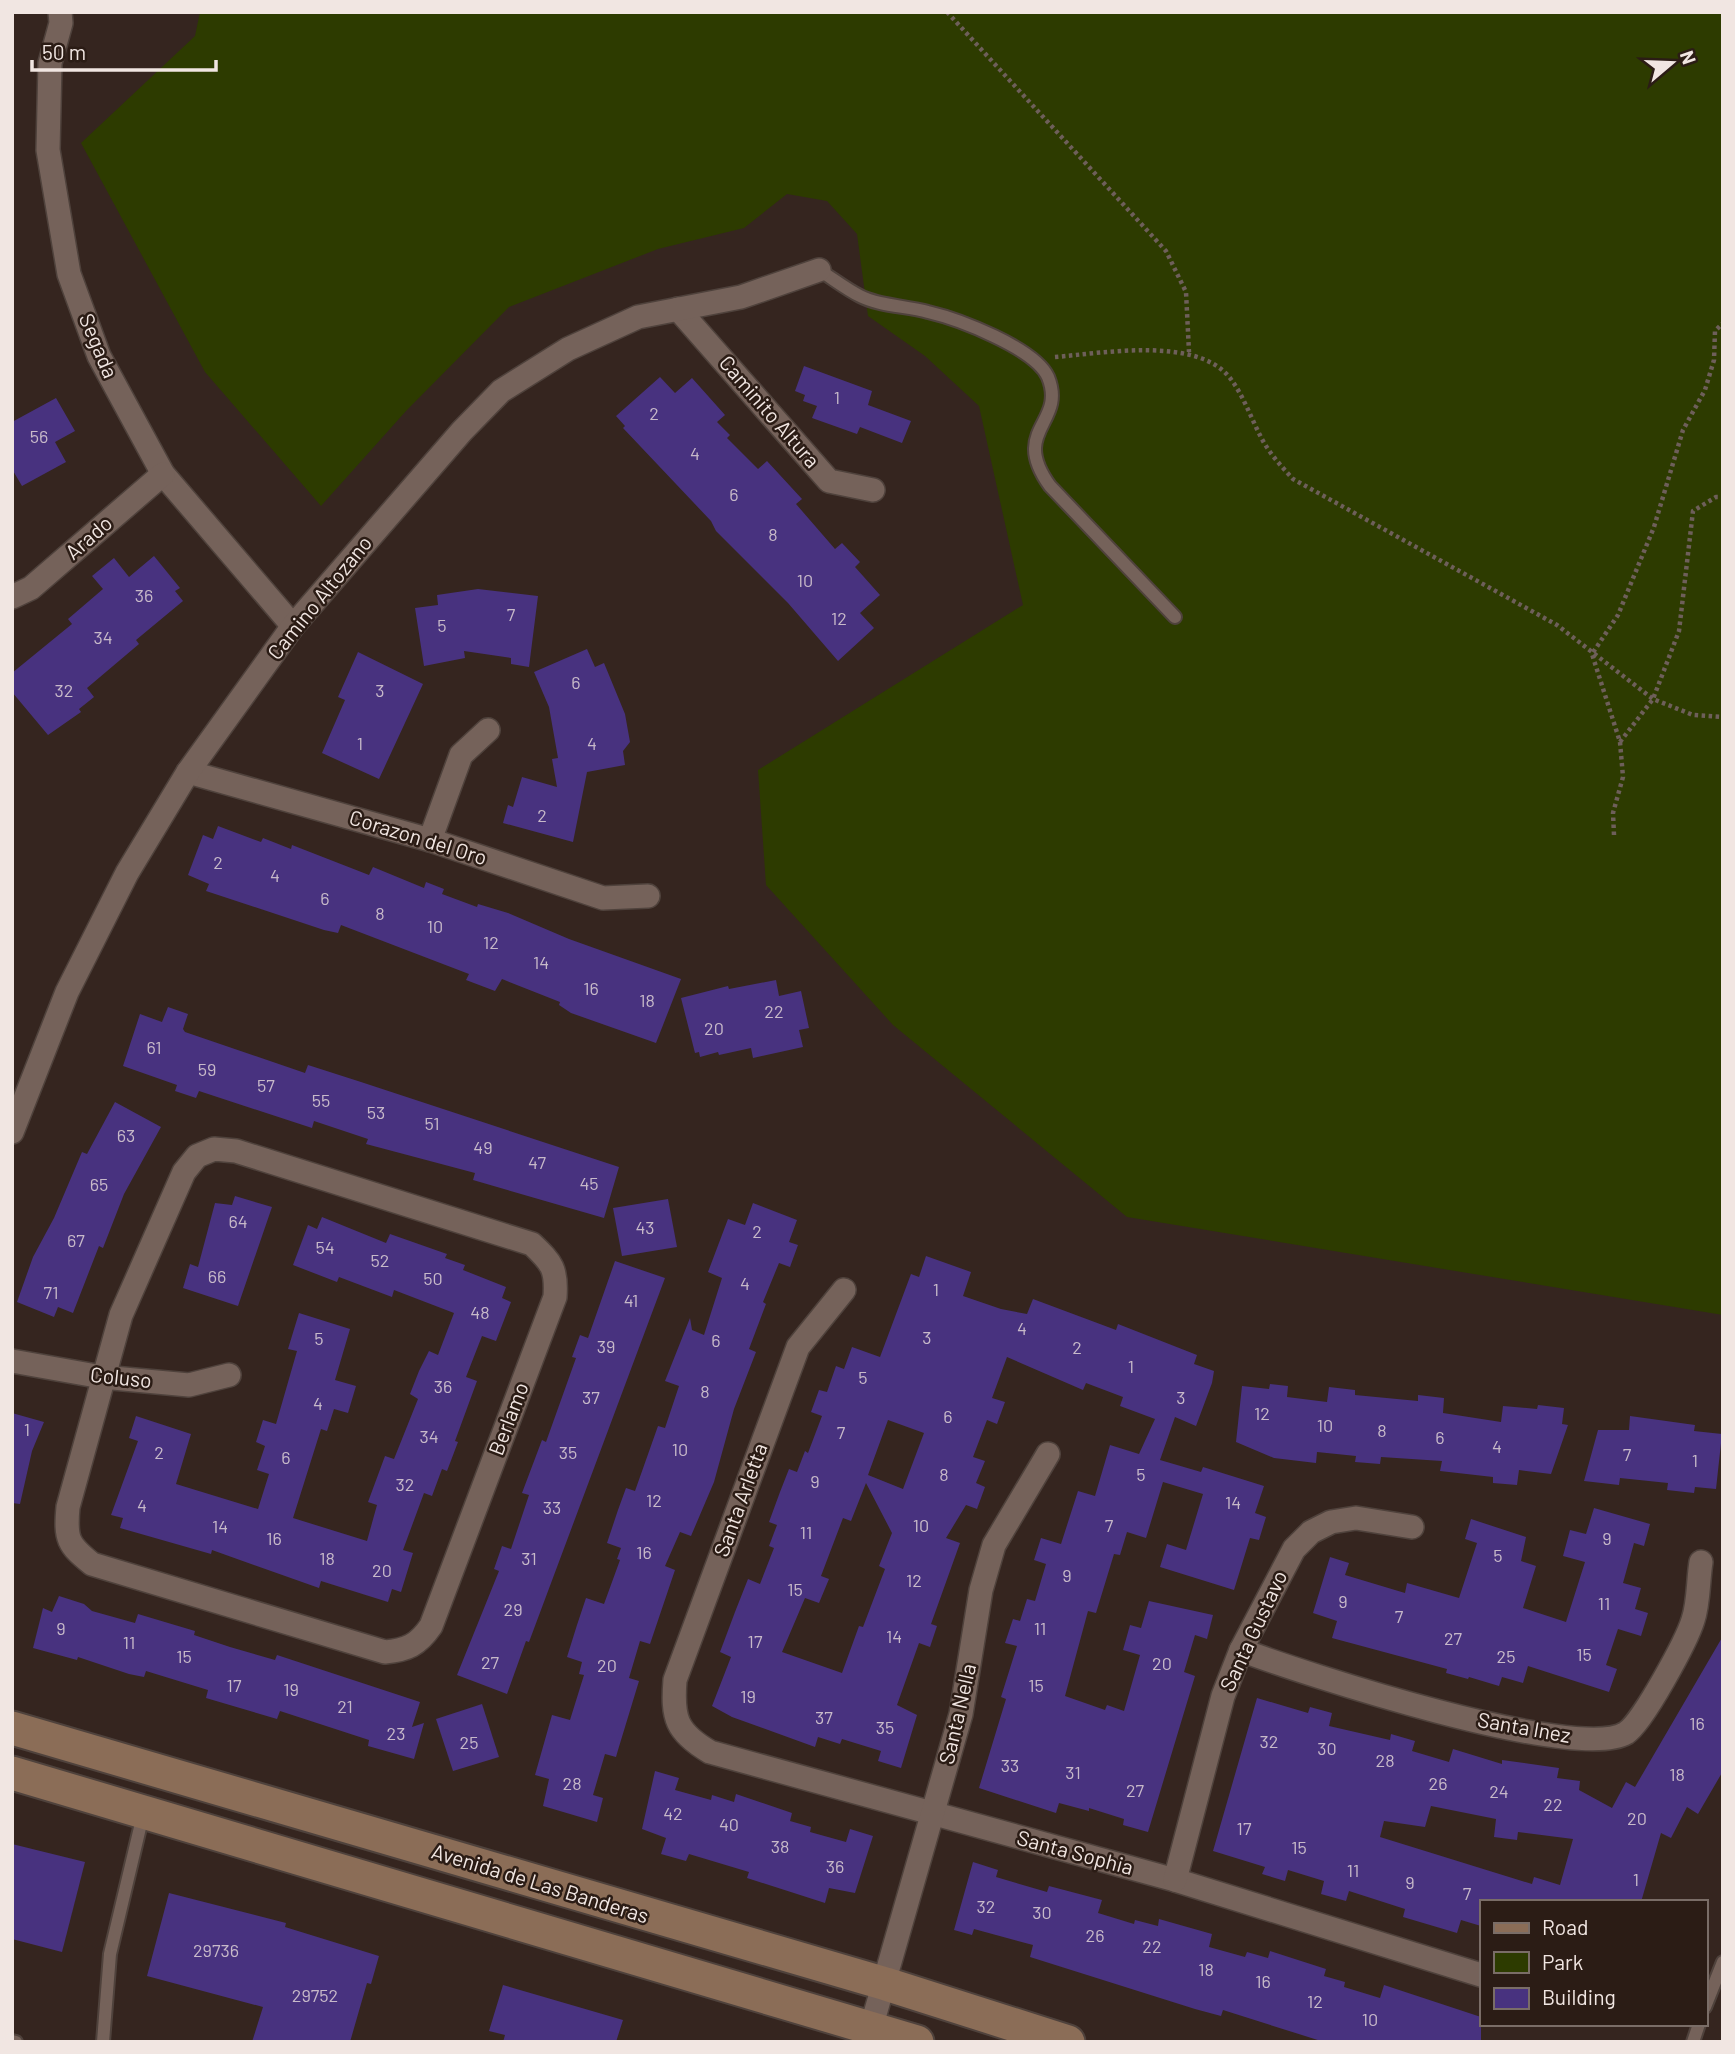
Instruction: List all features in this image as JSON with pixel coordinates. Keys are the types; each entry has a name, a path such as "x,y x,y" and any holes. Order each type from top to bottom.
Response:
{"main road":[{"name":"Avenida de Las Banderas","path":"12,1728 664,1922 886,1984 1068,2042"},
{"name":"Avenida de Las Banderas","path":"12,1773 918,2042"}],"street":[{"name":"Segada","path":"60,12 61,23 50,63 48,150 69,274 99,356 163,474 293,626"},
{"name":"Camino Altozano","path":"12,1132 67,992 127,873 188,772 293,626 462,430 501,391 568,349 638,317 741,297 819,270"},
{"name":"Caminito Altura","path":"678,309 829,481 873,490"},
{"name":"Arado","path":"12,597 31,588 163,474"},
{"path":"430,840 461,755 488,730"},
{"name":"Corazon del Oro","path":"188,772 430,840 603,898 648,895"},
{"name":"Berlamo","path":"214,1149 236,1151 532,1244 547,1257 556,1274 555,1297 431,1626 419,1643 402,1651 384,1652 92,1564 74,1549 66,1532 68,1507 102,1377 121,1315 184,1172 197,1156 214,1149"},
{"name":"Santa Arletta","path":"678,1723 673,1708 675,1680 797,1347 844,1290"},
{"name":"Coluso","path":"12,1361 102,1377 190,1385 229,1375"},
{"name":"Santa Nella","path":"871,2028 886,1984 961,1714 981,1590 994,1545 1048,1454"},
{"name":"Santa Gustavo","path":"1175,1880 1223,1696 1241,1650 1294,1549 1311,1532 1331,1522 1356,1518 1412,1527"},
{"name":"Santa Inez","path":"1241,1650 1322,1680 1444,1713 1574,1738 1603,1740 1625,1733 1642,1718 1694,1619 1701,1562"},
{"name":"Santa Sophia","path":"678,1723 689,1740 710,1752 1175,1880 1480,1975"}],"lane":[{"path":"819,270 861,297 930,312 1005,342 1033,359 1047,375 1052,394 1048,415 1035,436 1034,454 1038,469 1050,486 1175,617"},
{"path":"103,2042 110,1954 144,1811"},
{"path":"1707,2002 1723,1962"}],"path":[{"path":"947,12 1166,251 1186,292 1189,352"},
{"path":"1592,654 1618,615 1654,527 1683,430 1705,390 1714,360 1715,331 1723,323"},
{"path":"1033,359 1109,353 1189,352 1213,362 1231,379 1265,444 1293,479 1557,625 1653,699 1693,715 1723,717"},
{"path":"1620,742 1653,699 1679,631 1693,511 1716,497 1723,497"},
{"path":"1592,654 1620,742 1623,776 1613,813 1614,835"}],"green space":[{"path":"200,12 1723,12 1723,1315 1127,1217 893,1025 766,885 758,770 1023,605 979,406 925,356 868,316 857,234 827,201 787,194 744,228 658,249 509,307 406,411 321,506 205,372 81,143 195,36"}],"building":[{"path":"804,366 872,391 868,405 911,421 902,443 860,427 857,434 812,418 817,406 803,401 805,395 795,391"},
{"path":"660,377 675,393 692,378 725,415 717,422 730,435 727,438 758,469 767,461 802,499 796,504 835,549 842,543 860,562 855,567 880,595 860,613 874,628 838,661 788,603 716,531 711,521 623,428 625,426 616,416"},
{"path":"56,398 75,431 55,442 66,462 22,486 12,469 12,422"},
{"path":"154,556 180,588 175,591 183,601 136,640 139,644 87,688 94,697 79,709 81,712 48,735 12,692 12,673 72,624 68,619 103,589 92,576 114,558 129,577"},
{"path":"478,589 538,596 529,667 511,664 511,658 464,651 465,658 424,666 415,608 438,605 437,595"},
{"path":"587,649 595,667 604,663 625,714 630,742 623,751 625,765 587,772 573,842 503,823 508,805 513,807 522,777 557,787 552,759 558,758 549,707 534,672"},
{"path":"358,652 423,684 379,779 322,753 345,700 338,697"},
{"path":"218,826 261,842 263,838 291,849 292,845 369,875 373,867 424,888 426,882 444,889 442,894 477,907 478,904 508,913 569,939 681,979 656,1043 571,1013 559,1005 560,1002 502,979 495,991 466,980 469,974 341,925 338,933 324,930 206,891 209,884 188,875 203,835 213,839"},
{"path":"776,980 779,996 801,991 809,1028 799,1030 803,1047 753,1058 751,1048 700,1057 699,1052 695,1053 681,998 728,986 729,989"},
{"path":"168,1007 188,1014 183,1029 185,1032 305,1073 308,1065 619,1167 604,1218 473,1180 475,1173 366,1144 368,1139 314,1121 312,1128 199,1091 196,1098 175,1091 177,1085 123,1066 140,1014 162,1022"},
{"path":"115,1102 161,1127 124,1194 103,1248 99,1246 73,1313 58,1307 54,1317 17,1302 33,1257 54,1218 82,1152 87,1154"},
{"path":"235,1196 272,1207 238,1306 183,1288 190,1264 198,1267 215,1203 232,1205"},
{"path":"668,1199 677,1247 622,1256 613,1208"},
{"path":"753,1203 797,1220 789,1242 798,1245 790,1267 779,1263 763,1302 766,1304 749,1349 756,1352 734,1409 714,1482 691,1536 680,1532 665,1566 675,1570 650,1644 640,1641 629,1678 639,1681 616,1757 605,1754 593,1795 603,1798 597,1822 543,1806 549,1779 535,1775 552,1715 570,1720 584,1675 579,1674 582,1662 567,1657 586,1598 604,1604 620,1560 617,1559 621,1548 607,1543 618,1510 626,1488 635,1491 658,1426 665,1428 679,1386 665,1381 690,1318 692,1330 704,1335 722,1278 708,1272 728,1219 745,1225"},
{"path":"322,1217 386,1243 390,1234 447,1254 445,1258 465,1265 463,1270 506,1287 502,1298 511,1302 496,1341 482,1336 466,1377 477,1381 455,1441 458,1442 447,1471 442,1469 432,1496 424,1493 403,1550 413,1553 401,1592 392,1589 388,1602 321,1581 319,1588 212,1550 211,1554 120,1528 123,1518 111,1515 138,1441 129,1438 136,1416 191,1434 176,1484 258,1509 269,1474 257,1470 265,1446 256,1442 263,1420 276,1424 297,1351 288,1349 299,1313 350,1329 335,1380 356,1386 348,1413 334,1409 327,1431 321,1429 293,1518 367,1541 377,1505 368,1502 385,1456 394,1459 418,1399 410,1394 419,1371 429,1351 438,1355 454,1313 394,1290 392,1297 339,1277 337,1282 293,1265 308,1225 317,1229"},
{"path":"926,1256 971,1272 963,1296 1001,1309 1027,1314 1033,1299 1116,1330 1118,1324 1197,1355 1194,1364 1214,1371 1212,1383 1196,1426 1175,1417 1160,1460 1201,1472 1203,1467 1264,1486 1255,1513 1266,1517 1259,1540 1250,1538 1234,1590 1160,1567 1167,1544 1186,1550 1203,1494 1163,1482 1146,1538 1127,1532 1120,1555 1114,1554 1096,1613 1088,1611 1065,1696 1105,1710 1107,1705 1124,1711 1140,1655 1123,1650 1130,1625 1141,1628 1149,1601 1213,1615 1207,1639 1195,1635 1184,1672 1195,1676 1148,1832 1123,1825 1124,1819 1089,1808 1089,1811 1059,1803 1056,1813 979,1788 1006,1699 1001,1697 1017,1646 1005,1643 1013,1619 1020,1621 1027,1599 1035,1601 1046,1564 1034,1560 1041,1538 1061,1544 1078,1491 1095,1496 1110,1445 1139,1454 1155,1419 1120,1406 1123,1397 1086,1383 1083,1390 1007,1357 992,1398 1005,1402 997,1424 987,1420 973,1457 985,1461 976,1483 985,1487 977,1509 966,1505 946,1538 960,1543 931,1624 937,1626 930,1647 919,1643 897,1705 917,1715 901,1768 878,1761 881,1751 842,1739 840,1744 818,1737 815,1747 732,1717 712,1706 731,1657 720,1652 735,1612 748,1579 760,1584 774,1548 769,1546 777,1525 769,1522 780,1492 789,1469 797,1472 805,1451 808,1453 822,1416 811,1412 819,1390 827,1392 836,1366 844,1369 852,1347 880,1357 911,1274 919,1277","holes":["888,1420 924,1433 903,1489 868,1475","866,1483 892,1533 879,1566 885,1569 863,1627 859,1626 842,1673 782,1652 805,1598 819,1603 829,1579 821,1576 843,1518 851,1521"]},
{"path":"615,1261 665,1278 529,1642 526,1641 507,1694 457,1675 499,1571 494,1569 502,1546 511,1549 529,1495 522,1493 542,1440 546,1442 576,1358 572,1357 580,1335 588,1338"},
{"path":"1270,1384 1288,1386 1287,1397 1327,1402 1329,1387 1355,1390 1355,1395 1418,1401 1418,1395 1444,1398 1443,1413 1501,1422 1503,1406 1537,1409 1538,1405 1564,1408 1562,1424 1568,1425 1551,1474 1519,1470 1517,1485 1493,1483 1493,1477 1440,1471 1442,1461 1381,1457 1380,1464 1355,1462 1356,1456 1317,1452 1316,1463 1274,1458 1236,1442 1242,1386 1269,1389"},
{"path":"12,1413 44,1422 32,1451 20,1504 12,1503"},
{"path":"1630,1416 1695,1425 1694,1431 1722,1434 1716,1489 1695,1487 1694,1493 1667,1490 1668,1483 1620,1478 1619,1485 1584,1481 1598,1430 1629,1430"},
{"path":"1594,1508 1650,1524 1644,1546 1634,1543 1623,1583 1641,1588 1635,1609 1648,1613 1641,1636 1618,1629 1606,1665 1617,1669 1609,1692 1528,1666 1523,1683 1502,1677 1499,1686 1469,1677 1468,1679 1446,1673 1447,1669 1332,1638 1337,1621 1313,1613 1330,1557 1349,1563 1345,1575 1405,1593 1407,1583 1459,1598 1477,1543 1465,1539 1471,1519 1526,1537 1521,1561 1536,1566 1523,1608 1566,1622 1585,1562 1563,1556 1570,1530 1586,1534"},
{"path":"59,1596 84,1604 92,1611 135,1623 138,1614 195,1631 194,1635 230,1647 275,1660 277,1655 420,1702 412,1727 424,1723 414,1759 368,1746 369,1740 280,1711 277,1719 206,1698 208,1690 146,1671 144,1677 129,1674 78,1657 77,1660 33,1648 43,1608 52,1612"},
{"path":"1723,1636 1723,1771 1698,1814 1687,1807 1671,1838 1661,1833 1642,1900 1480,1900 1480,1926 1461,1920 1457,1933 1403,1917 1405,1909 1349,1891 1346,1901 1321,1894 1324,1881 1288,1870 1285,1881 1262,1874 1265,1867 1213,1851 1257,1698 1308,1713 1310,1707 1332,1713 1329,1726 1390,1740 1391,1734 1415,1741 1412,1751 1449,1762 1453,1749 1502,1764 1502,1760 1559,1768 1557,1778 1580,1781 1579,1790 1612,1808 1626,1782 1635,1787","holes":["1431,1806 1496,1819 1494,1837 1517,1840 1518,1832 1573,1839 1560,1885 1534,1877 1532,1884 1380,1837 1384,1821 1425,1827"]},
{"path":"482,1704 499,1757 453,1771 436,1719"},
{"path":"655,1771 679,1778 675,1790 711,1800 712,1795 734,1802 736,1794 792,1813 790,1821 811,1827 810,1832 846,1842 850,1829 873,1836 855,1893 829,1888 825,1903 747,1878 749,1872 689,1854 686,1861 661,1854 666,1838 642,1829"},
{"path":"12,1844 85,1862 62,1952 12,1939"},
{"path":"973,1862 998,1870 996,1877 1047,1892 1049,1886 1102,1900 1098,1913 1134,1924 1135,1920 1158,1926 1159,1919 1212,1934 1209,1947 1245,1957 1247,1952 1268,1958 1270,1951 1326,1969 1324,1976 1345,1982 1344,1987 1380,1998 1384,1985 1480,2017 1481,2042 1324,2042 1223,2010 1221,2016 1195,2009 1030,1957 1033,1945 974,1929 972,1935 954,1930"},
{"path":"169,1893 286,1923 285,1927 379,1956 371,1984 367,1983 350,2042 252,2042 263,2007 147,1976"},
{"path":"503,1985 623,2020 616,2042 503,2042 505,2035 489,2031"}]}
